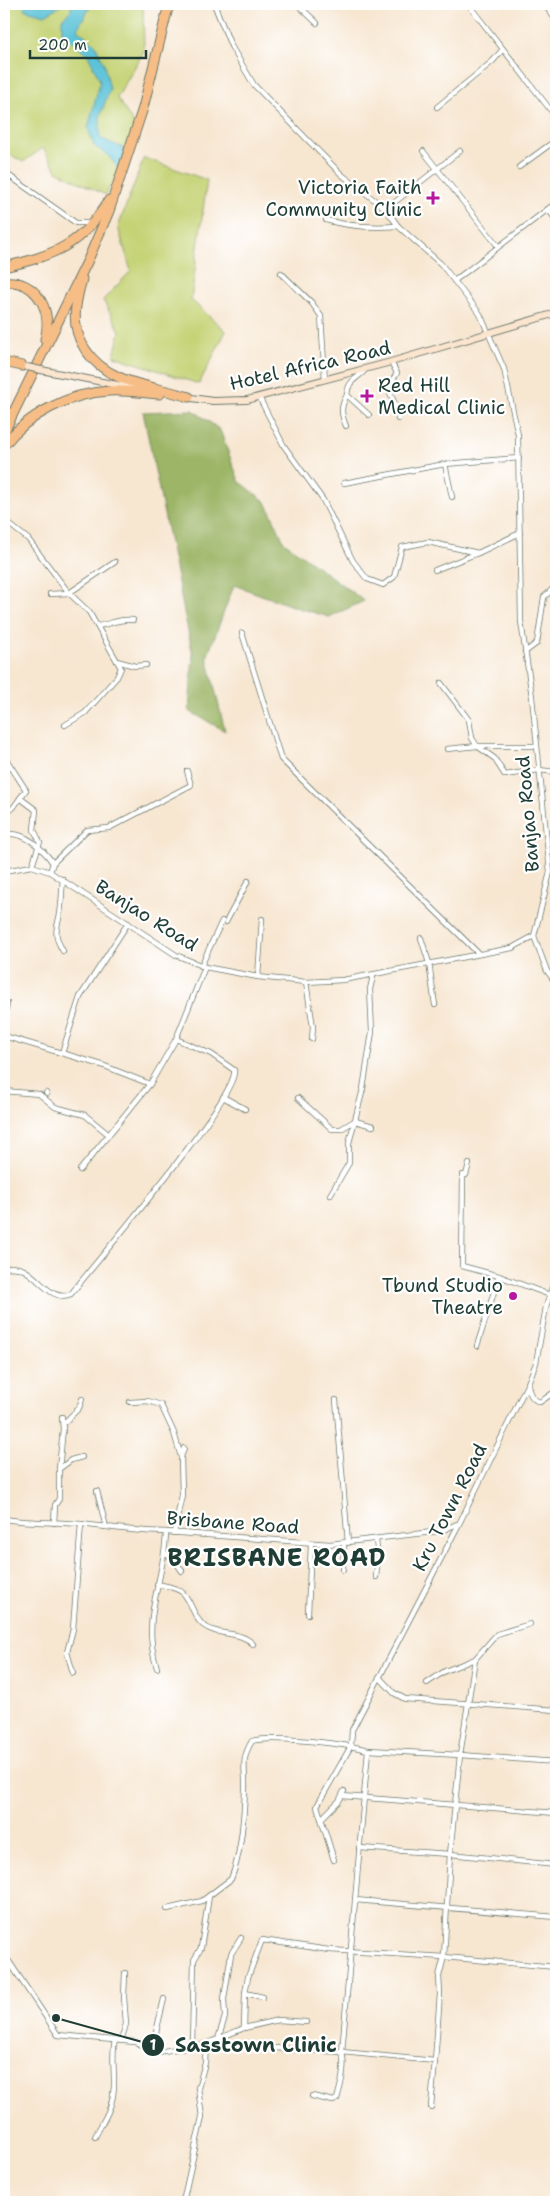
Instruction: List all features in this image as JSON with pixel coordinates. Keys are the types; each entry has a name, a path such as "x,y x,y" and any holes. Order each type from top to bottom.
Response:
{"highway":[{"path":"4,432 88,260 118,185 143,108 169,4"},
{"path":"4,267 62,249 83,235 94,222 118,185"},
{"path":"88,260 75,306 74,327 90,356 100,369 124,379 190,397"},
{"path":"4,282 24,284 40,297 48,324 40,359"},
{"path":"4,363 25,367"},
{"path":"4,445 23,425 55,405 101,392 165,394"}],"street":[{"name":"Banjao Road","path":"4,871 32,866 50,872 128,922 153,941 203,966 258,977 306,982 372,976 512,948 534,936 550,872 532,697 521,621 517,428 504,369 487,334 480,314 441,264 398,226 386,209 341,174 254,85 231,46 214,4"},
{"path":"297,4 317,23"},
{"path":"384,4 389,8 393,8 401,4"},
{"path":"468,4 556,117"},
{"path":"544,4 555,17"},
{"path":"437,107 493,61 503,49"},
{"path":"519,167 556,140"},
{"path":"423,151 498,246"},
{"path":"386,209 460,151"},
{"path":"4,172 76,223 86,224 94,222"},
{"path":"454,281 556,203"},
{"path":"548,209 556,220"},
{"path":"326,220 348,226 374,228 398,226"},
{"path":"281,273 311,302 321,316 325,380"},
{"name":"Hotel Africa Road","path":"25,367 165,394 213,401 227,401 259,396 325,380 556,313"},
{"name":"Hotel Africa Road","path":"487,334 556,317"},
{"path":"391,362 398,373 388,388 398,409 398,419"},
{"path":"346,426 341,414 342,402 352,380 360,376 366,369"},
{"path":"346,395 369,415"},
{"path":"259,396 284,446 323,500 353,561 367,579 383,585 394,577 402,547 428,542 478,553"},
{"path":"344,483 445,464 519,458"},
{"path":"445,464 452,497"},
{"path":"4,520 28,539 69,593 89,612 122,668 117,677 86,712 65,725"},
{"path":"435,570 478,553 520,533"},
{"path":"50,594 69,593 115,562"},
{"path":"524,652 536,643 544,597 556,586"},
{"path":"98,626 115,623 123,618 133,620"},
{"path":"242,633 281,758 479,954"},
{"path":"117,661 135,666 146,665"},
{"path":"441,683 469,720 472,738 477,746 494,758 505,775 539,770 556,772"},
{"path":"446,749 477,746 536,746"},
{"path":"4,756 26,790 4,815"},
{"path":"50,872 53,863 87,830 109,828 191,785 187,771"},
{"path":"20,798 36,810 34,830 40,842 32,866"},
{"path":"4,835 18,835 42,848 53,863"},
{"path":"550,872 556,873"},
{"path":"63,879 61,908 55,932 63,951"},
{"path":"80,1170 150,1084 176,1039 203,966 224,922 248,881"},
{"path":"258,977 262,919"},
{"path":"62,1053 80,997 128,922"},
{"path":"534,936 547,971 556,983"},
{"path":"421,938 429,964 435,1005"},
{"path":"330,1195 349,1163 349,1143 356,1121 372,1032 370,989 372,976"},
{"path":"306,982 313,1026 312,1039"},
{"path":"4,1022 7,1003"},
{"path":"4,1036 102,1065 150,1084"},
{"path":"4,1268 23,1270 48,1290 58,1295 65,1296 71,1294 118,1238 215,1113 235,1074 231,1066 211,1054 176,1039"},
{"path":"4,1091 39,1094 55,1107 85,1115 108,1134"},
{"path":"223,1097 245,1109"},
{"path":"298,1098 332,1129 341,1129 356,1121 373,1126"},
{"path":"469,1164 464,1175 462,1266 499,1276 550,1295"},
{"name":"Kru Town Road","path":"322,1818 317,1806 351,1746 352,1730 459,1524 528,1382 536,1363 540,1332 556,1275"},
{"path":"477,1346 499,1276"},
{"path":"528,1382 530,1395 540,1402 556,1390"},
{"path":"63,1424 80,1408 82,1399"},
{"path":"336,1400 346,1543 342,1570"},
{"path":"130,1402 148,1401 161,1405 174,1433 181,1457 182,1495 174,1533"},
{"path":"54,1523 55,1505 58,1499 62,1416"},
{"path":"181,1457 184,1448"},
{"path":"59,1469 71,1460 82,1456"},
{"path":"97,1491 106,1527"},
{"name":"Brisbane Road","path":"4,1519 26,1522 81,1524 144,1532 166,1532 311,1544 376,1540 441,1531 459,1524"},
{"path":"73,1673 67,1652 73,1629 81,1524"},
{"path":"157,1668 152,1655 149,1626 166,1553 166,1532"},
{"path":"376,1540 378,1558 376,1577"},
{"path":"308,1614 311,1544"},
{"path":"166,1553 182,1571"},
{"path":"158,1581 183,1593 194,1615 205,1626 246,1637 253,1644"},
{"path":"427,1683 445,1671 475,1659 497,1634 530,1624"},
{"path":"431,2107 440,1994 439,1976 444,1957 450,1854 460,1755 475,1659"},
{"path":"379,1677 394,1693 405,1698 468,1705 556,1710"},
{"path":"167,1909 202,1901 231,1879 234,1873 245,1789 245,1753 252,1740 266,1738 351,1746 368,1750 556,1762"},
{"path":"312,2096 333,2101 337,2099 341,2086 344,2059 342,2052 368,1750"},
{"path":"334,1860 322,1818 342,1796 344,1791"},
{"path":"342,1796 556,1813"},
{"path":"359,1848 450,1854 556,1865"},
{"path":"192,2046 194,1960 201,1948 210,1896"},
{"path":"355,1900 556,1917"},
{"path":"218,2039 225,2017 224,1999 231,1954 240,1938"},
{"path":"244,2028 245,1993 248,1977 262,1940 329,1950 444,1957 556,1967"},
{"path":"4,1954 58,2035 135,2042 158,2052 206,2044 342,2052 435,2061"},
{"path":"95,2137 111,2104 114,2080 112,2053 126,2024 125,1974"},
{"path":"245,1993 263,1997"},
{"path":"152,2049 164,2000"},
{"path":"206,2044 244,2028 278,2020 306,2022"},
{"path":"183,2202 202,2117 198,2088 205,2063 206,2044"}],"green space":[{"path":"4,4 143,4 144,51 117,98 136,127 129,151 106,195 58,172 43,148 23,162 4,151"},
{"path":"144,158 207,180 191,300 226,331 199,384 114,356 120,331 103,300 131,271 118,227"},
{"path":"193,410 220,430 239,481 266,502 284,542 364,601 329,617 234,585 207,657 225,731 189,711 193,655 143,412"}],"water":[{"path":"23,4 62,5 45,15 26,10"},
{"path":"71,4 92,4 77,29 95,44 104,63 110,89 100,116 100,138 123,148 128,155 120,171 108,155 94,146 88,128 100,81 87,53 62,33 62,19 71,10"}],"place":[{"name":"Victoria Faith Community Clinic","path":"433,198"},
{"name":"Red Hill Medical Clinic","path":"367,396"},
{"name":"Tbund Studio Theatre","path":"513,1296"},
{"name":"Sasstown Clinic","path":"56,2018"}],"district":[{"name":"BRISBANE ROAD","path":"277,1558"}]}
